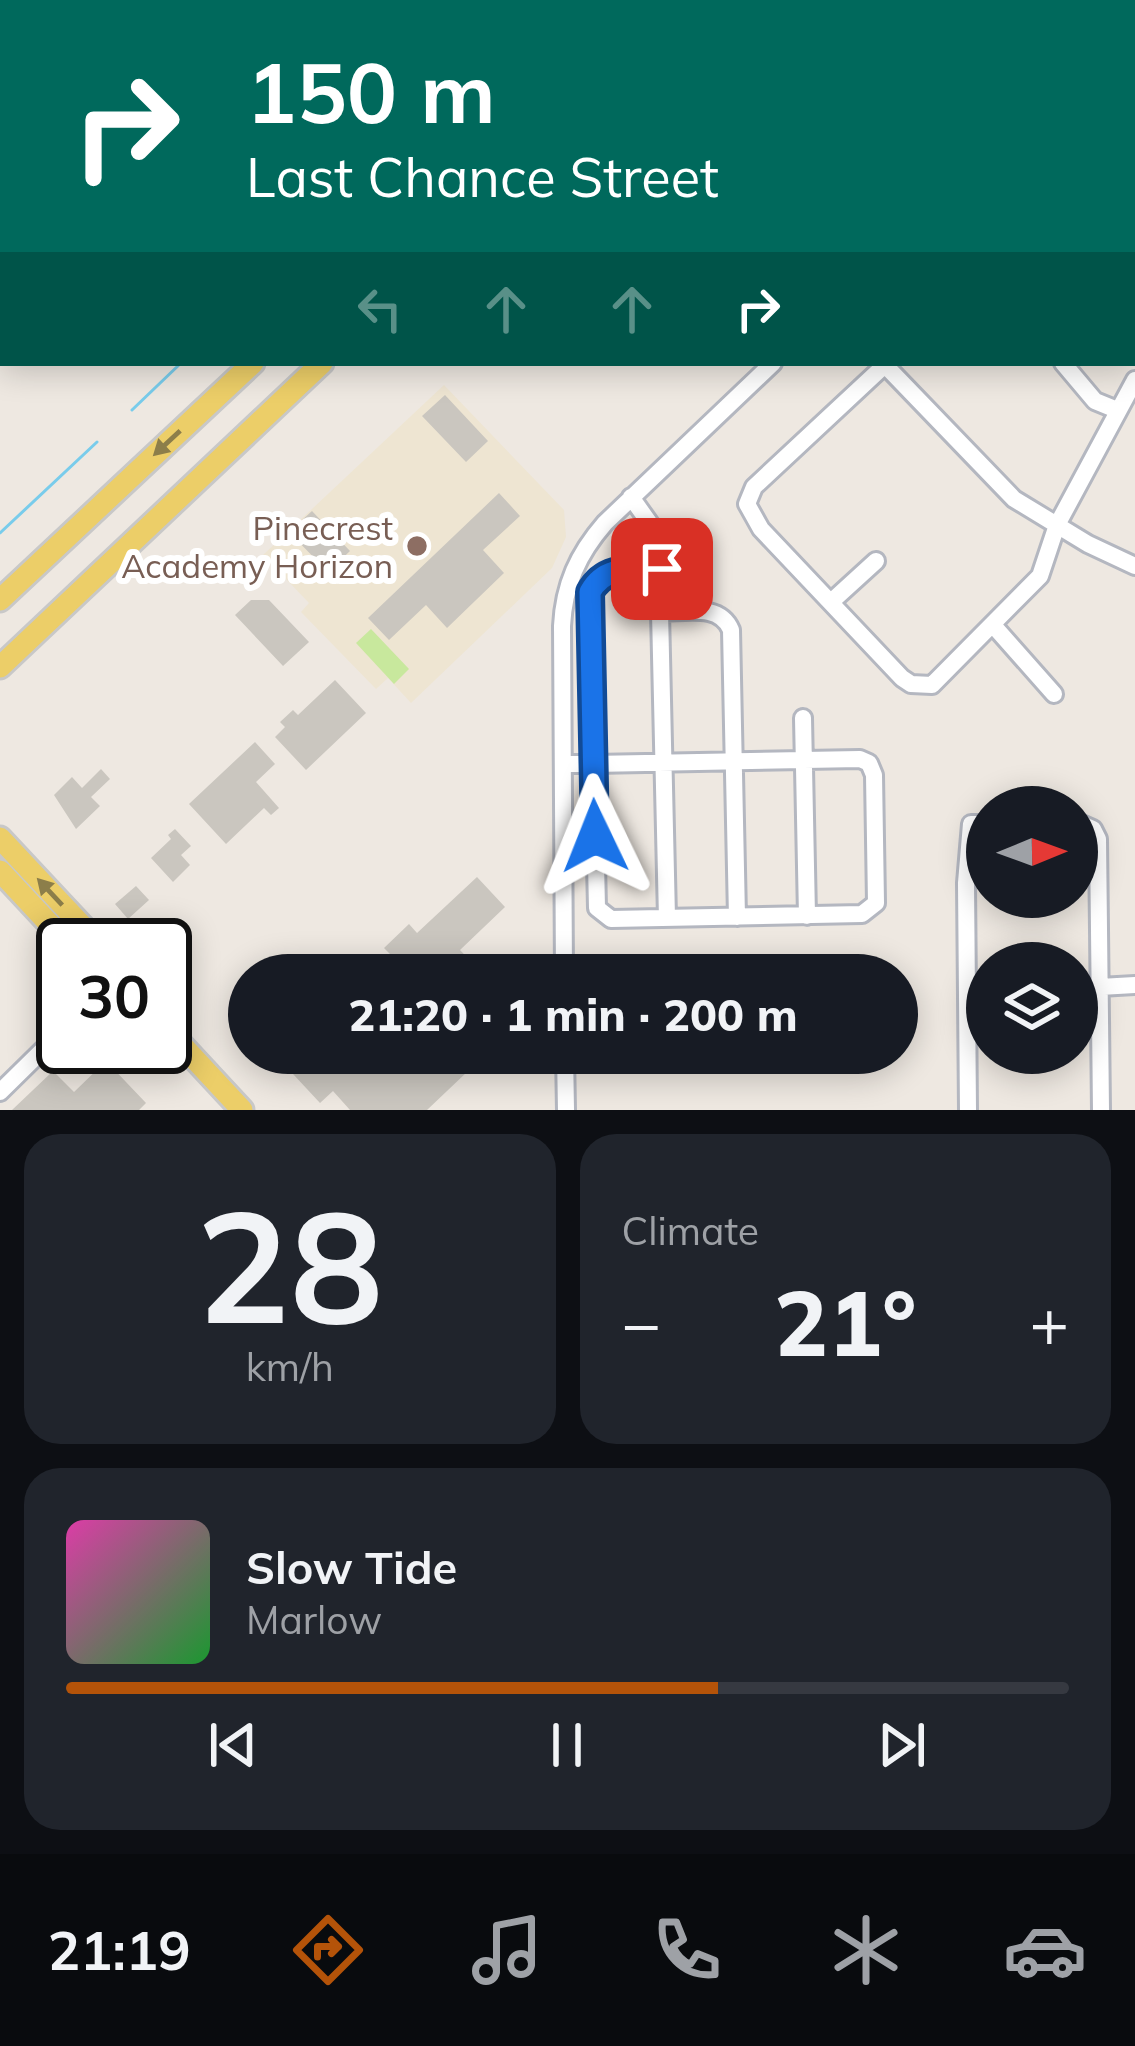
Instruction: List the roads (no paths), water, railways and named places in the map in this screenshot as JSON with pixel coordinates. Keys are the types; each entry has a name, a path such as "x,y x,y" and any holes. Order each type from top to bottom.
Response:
{"main road":[{"path":"0,600 250,366"},
{"path":"0,667 319,366"},
{"path":"0,590 25,576"},
{"path":"0,838 75,918"},
{"path":"0,872 43,918"},
{"path":"192,1056 242,1110"}],"street":[{"path":"564,954 562,626 568,586 587,544 770,366"},
{"path":"883,366 754,487 747,504 760,530 902,678 922,687 932,685 1040,576 1057,525 1135,380"},
{"path":"887,366 1014,499 1135,566"},
{"path":"1066,366 1095,401 1118,410"},
{"path":"632,497 661,536 667,918"},
{"path":"832,602 876,561"},
{"path":"564,764 593,764 860,759 869,763 874,775 876,903 862,914 611,919 601,914 593,764 590,592 598,578 610,571 662,569"},
{"path":"660,612 716,611 726,617 731,629 737,917"},
{"path":"993,625 1054,694"},
{"path":"803,718 807,916"},
{"path":"1098,839 1101,1110"},
{"path":"966,918 968,1110"},
{"path":"1100,987 1135,985"},
{"path":"0,1092 36,1057"},
{"path":"566,1074 566,1110"}],"waterway":[{"path":"132,410 178,366"},
{"path":"0,533 97,442"}],"place":[{"name":"Pinecrest Academy Horizon","path":"417,546"}]}
